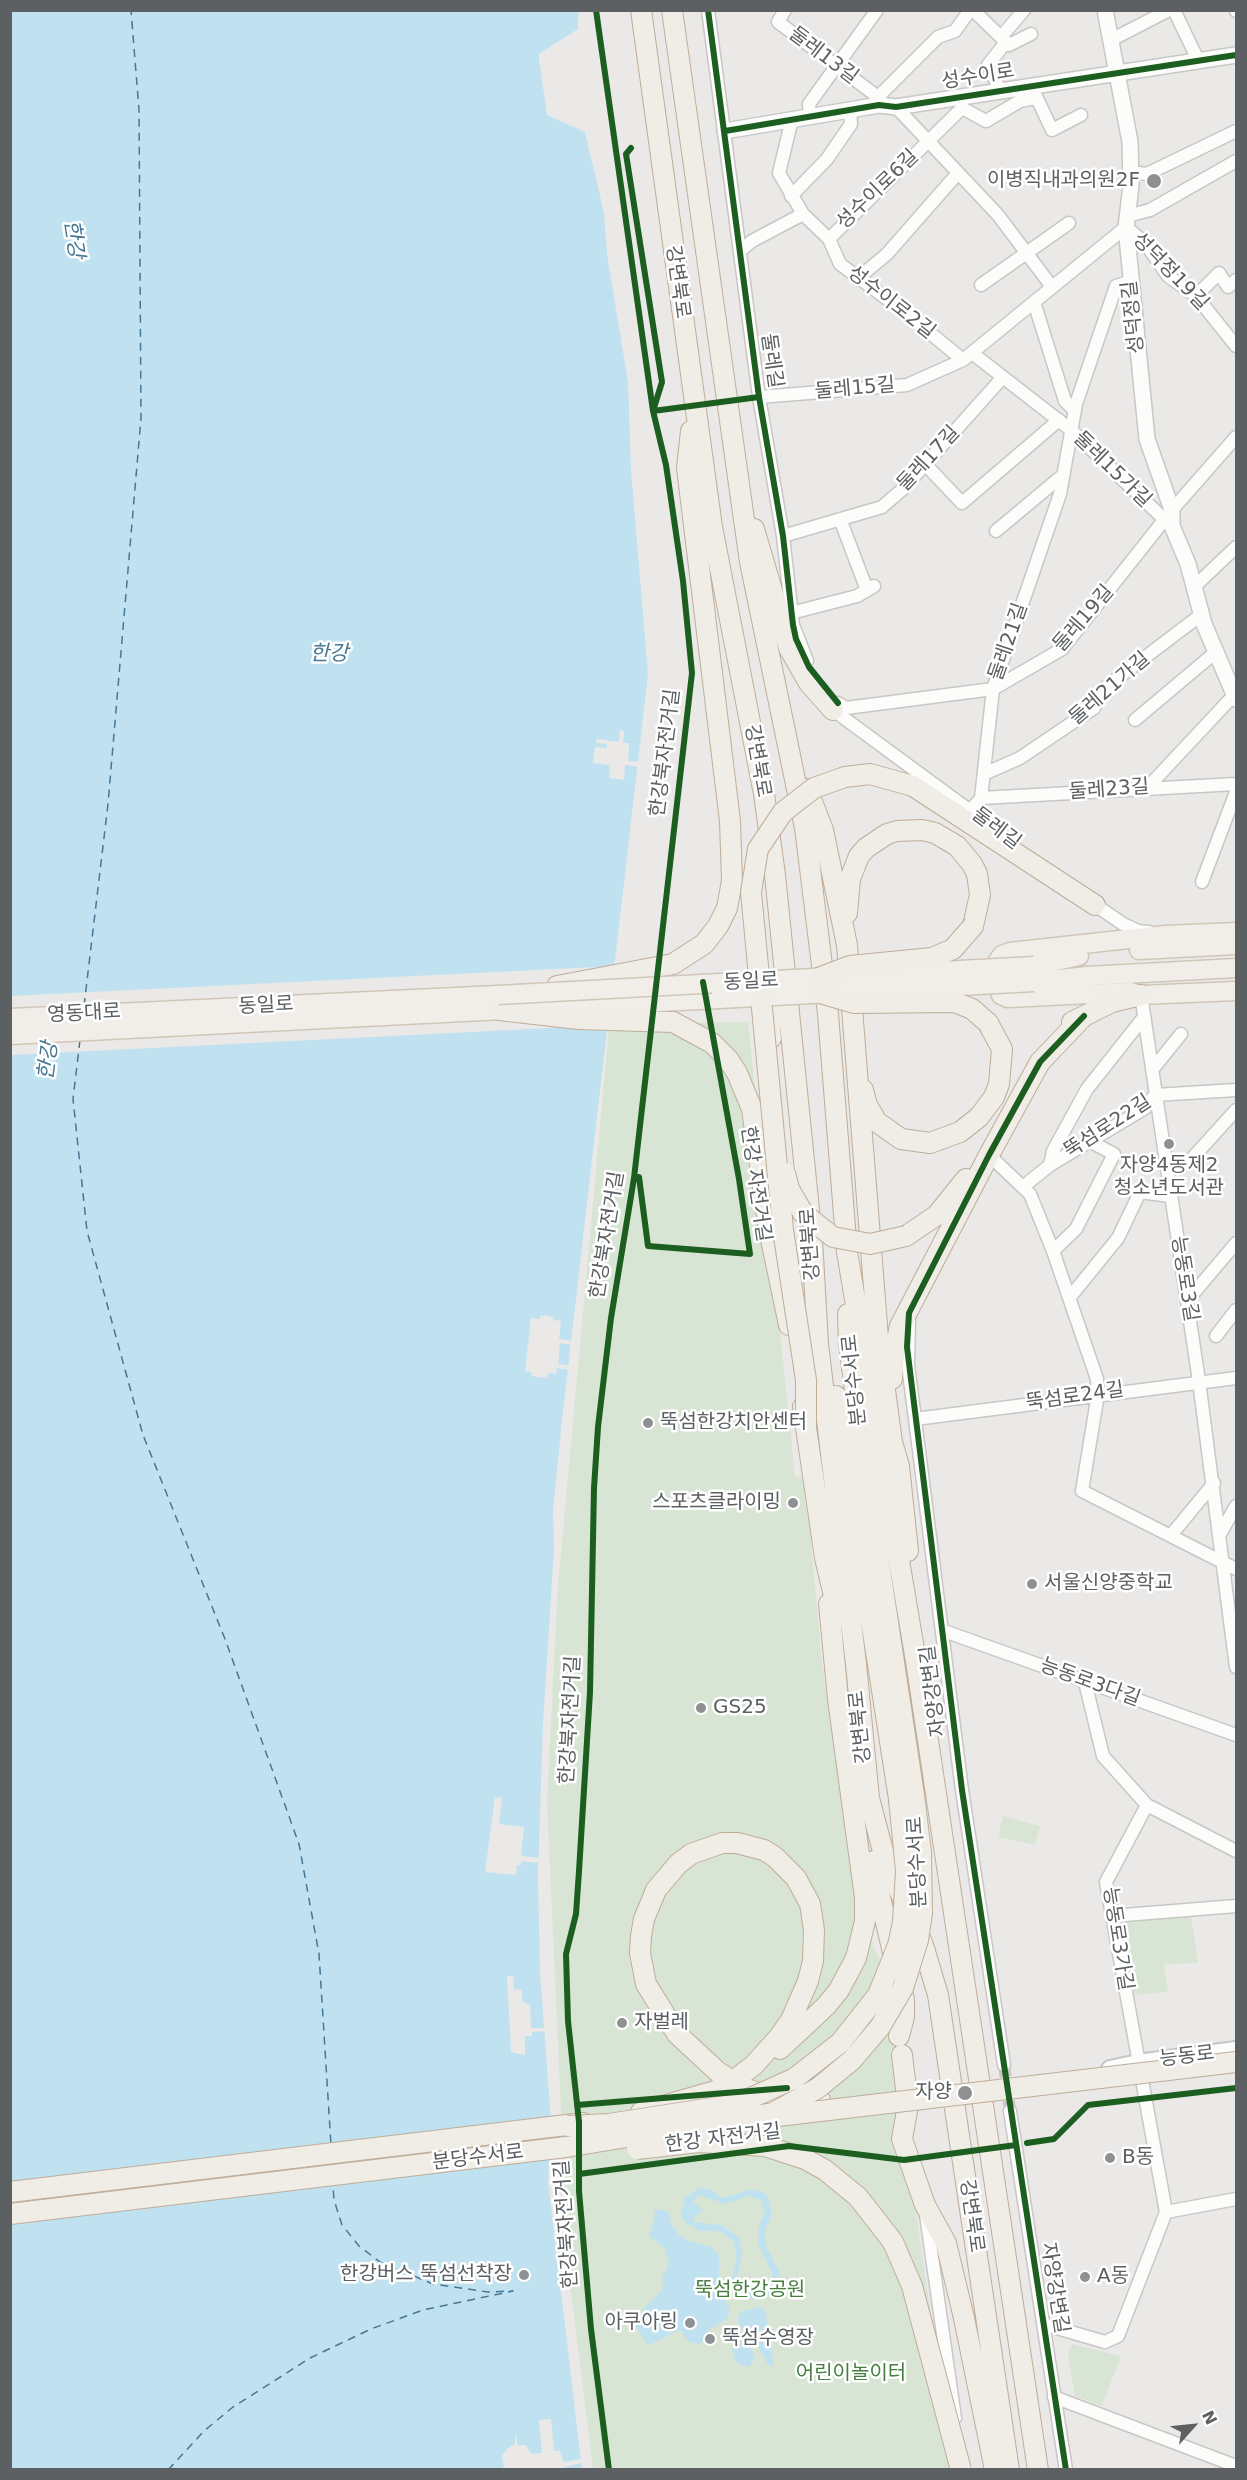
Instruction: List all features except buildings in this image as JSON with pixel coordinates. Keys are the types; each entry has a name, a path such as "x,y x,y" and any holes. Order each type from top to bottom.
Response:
{"highway":[{"name":"강변북로","path":"641,10 694,408 720,575 764,794 784,952 812,1239 818,1344 856,1664 856,1688 869,1798 884,1855 922,1945 938,1995 1009,2469"},
{"name":"강변북로","path":"672,10 735,473 750,562 805,828 816,908 848,1252 916,1660 1038,2469"},
{"path":"498,1003 673,964 704,944 718,926 727,908 732,881 730,821 687,468 694,408"},
{"path":"735,473 771,580 789,648 809,683 835,707"},
{"path":"787,734 823,830 847,945"},
{"path":"806,1422 806,1380 783,1230 751,892 758,849 783,812 814,788 845,777 870,774 913,786 1095,905"},
{"path":"819,986 850,966 932,958 953,949 973,926 980,895 976,874 966,856 957,846 935,833 910,829 897,831 887,834 866,848 853,867 848,894 847,945 857,1056 867,1105 884,1128 911,1142 940,1141 970,1125 994,1097 1003,1060 999,1040 988,1023 972,1010 955,1002 854,1003 819,986"},
{"path":"784,952 770,1029 789,1189 812,1223 833,1237 857,1244 883,1243 906,1236 938,1215 956,1194 1032,1062 1057,1034 1084,1016 1112,1002 1141,995"},
{"path":"498,1003 579,1018 673,1022 712,1043 728,1059 737,1073 752,1109 769,1230 806,1422 825,1558 835,1668 865,1898 862,1939 849,1974 826,2006 772,2056 715,2091 619,2117 568,2126"},
{"path":"916,1660 920,1629 898,1466 892,1372 900,1326 909,1313 989,1155 1040,1062 1084,1016"},
{"path":"857,1056 854,1064 878,1338 892,1442 898,1466"},
{"name":"분당수서로","path":"10,2214 566,2147 716,2124 773,2113 800,2100 852,2061 892,2008 911,1965 922,1913 921,1852 906,1797 812,1239"},
{"name":"분당수서로","path":"10,2192 568,2126 609,2124 737,2104 795,2078 840,2043 878,1995 898,1945 904,1914 906,1871 906,1797 849,1343 848,1252"},
{"path":"825,1558 856,1688"},
{"path":"865,1769 877,1884 904,2000 901,2046 908,2104 902,2139 925,2205 946,2243 995,2469"},
{"path":"747,2070 779,2037 802,1998 813,1961 814,1930 810,1904 786,1866 775,1857 751,1845 722,1843 691,1854 666,1876 656,1890 644,1919 640,1953 646,1984 677,2034 703,2061 747,2089 764,2095 820,2100 1011,2074 1134,2066 1236,2052"},
{"path":"716,2124 1236,2062"},
{"path":"566,2147 624,2151 699,2142 753,2144 805,2159 844,2184 882,2224 903,2264 920,2315 960,2469"}],"main road":[{"path":"1236,933 1165,935 1010,952 1002,955 997,962 999,990 1001,995 1008,998 1131,992 1141,995 1236,991"},
{"path":"1034,974 1066,957 1236,945"},
{"name":"동일로","path":"157,1020 1034,974 1236,958"},
{"path":"1034,974 1087,976 1236,968"},
{"path":"1034,974 1045,986 1109,987 1236,980"},
{"name":"영동대로","path":"10,1018 157,1020"},
{"name":"영동대로","path":"10,1035 157,1020"},
{"name":"능동로","path":"1236,2052 1138,2063 1099,2076 1140,2082 1236,2071"}],"street":[{"name":"둘레길","path":"708,10 759,397 783,537 791,613 801,651 835,707 1095,905 1138,931 1165,935"},
{"name":"둘레13길","path":"785,10 778,22 879,101"},
{"path":"810,116 808,104 877,10"},
{"path":"879,101 938,37 955,31 972,10 1009,45 1031,34"},
{"path":"1000,90 988,65 1024,10"},
{"name":"성덕정길","path":"1105,10 1130,142 1127,222 1147,439 1168,515 1202,614 1235,696"},
{"path":"1111,40 1169,10"},
{"path":"1174,10 1198,60"},
{"name":"성수이로","path":"725,131 850,110 879,101 896,107 962,102 1000,90 1034,91 1118,71 1236,55"},
{"path":"962,102 986,121 1034,91 1052,130 1081,115"},
{"name":"성수이로6길","path":"829,239 928,142 962,102"},
{"name":"성수이로6길","path":"896,107 998,215 1052,287"},
{"path":"791,196 828,159 851,124 850,110"},
{"name":"성수이로2길","path":"792,119 779,173 803,214 829,239 840,264 857,279 967,357"},
{"path":"1130,171 1146,174 1236,131"},
{"path":"1127,222 1236,161"},
{"path":"857,279 887,254 958,173"},
{"path":"740,251 752,241 803,214"},
{"name":"둘레15길","path":"759,397 907,385 967,357 1127,222"},
{"name":"성덕정19길","path":"1127,222 1146,244 1168,276 1196,296 1236,344"},
{"path":"981,285 1069,223"},
{"path":"1196,296 1219,273 1228,287 1236,280"},
{"name":"둘레21길","path":"981,798 993,689 1060,494 1075,411 1116,286 1131,281"},
{"path":"1034,302 1065,401 1075,411"},
{"name":"둘레15가길","path":"967,357 1003,377 1059,420 1168,515"},
{"name":"둘레17길","path":"783,537 882,507 925,464 1003,377"},
{"name":"둘레15가길","path":"925,464 962,503 1059,420"},
{"name":"둘레19길","path":"835,707 913,702 993,689 1062,649 1168,515 1236,437"},
{"path":"996,531 1063,475"},
{"path":"791,613 857,596 871,588 840,519"},
{"path":"1194,587 1236,547"},
{"name":"둘레21가길","path":"984,774 1020,758 1094,708 1102,690 1202,614"},
{"path":"1135,720 1217,651"},
{"path":"1148,787 1235,696"},
{"name":"둘레23길","path":"981,798 1148,787 1236,784"},
{"path":"1202,882 1236,792"},
{"path":"971,810 981,798"},
{"name":"능동로3길","path":"1141,995 1214,1483 1236,1667"},
{"path":"1050,1165 1053,1151 1087,1089 1144,1017"},
{"path":"1152,1070 1181,1034"},
{"name":"뚝섬로22길","path":"1024,1186 1050,1165 1145,1108 1155,1095 1236,1090"},
{"path":"1187,1164 1236,1110"},
{"path":"1053,1251 1076,1229 1114,1154 1089,1141"},
{"path":"989,1155 1030,1194 1070,1297 1097,1378 1098,1394 1082,1491 1172,1534 1236,1569"},
{"path":"1070,1297 1118,1238 1140,1192 1170,1196"},
{"path":"1187,1301 1236,1243"},
{"path":"1216,1336 1236,1310"},
{"name":"자양강변길","path":"909,1313 908,1365 944,1631 962,1790 1004,2065"},
{"name":"뚝섬로24길","path":"915,1419 1236,1377"},
{"path":"1172,1534 1214,1483"},
{"path":"1220,1534 1236,1506"},
{"name":"능동로3다길","path":"944,1631 1236,1735"},
{"path":"1085,1682 1103,1756 1147,1805 1236,1851"},
{"name":"능동로3가길","path":"1147,1805 1106,1882 1140,2082 1166,2212"},
{"path":"1112,1916 1236,1906"},
{"name":"자양강변길","path":"1012,2111 1013,2131 1066,2469"},
{"path":"1043,2324 1105,2342 1118,2336 1166,2212 1236,2199"},
{"path":"925,2205 956,2424 960,2469"},
{"path":"1054,2397 1236,2466"}],"green space":[{"name":"뚝섬한강공원","path":"748,1022 795,1476 802,1478 810,1532 822,1664 857,1912 894,1991 905,2134 953,2469 593,2470 568,2267 547,1801 558,1585 609,1028"},
{"path":"1003,1816 1040,1826 1035,1845 998,1837"},
{"path":"1191,1916 1198,1963 1164,1964 1168,1992 1134,1995 1123,1919"},
{"path":"1072,2344 1121,2356 1102,2406 1075,2396 1068,2356"}],"water":[{"name":"한강","path":"11,11 578,11 578,29 539,54 539,59 547,115 585,132 604,213 607,254 628,382 631,470 648,675 562,1420 553,1511 554,1550 543,1723 538,1876 540,1971 551,2122 548,2181 582,2469 11,2470"},
{"path":"701,2188 709,2189 723,2198 750,2190 763,2192 768,2197 772,2214 765,2231 766,2246 780,2273 780,2282 771,2294 757,2300 740,2296 731,2282 737,2257 733,2241 720,2231 699,2231 686,2223 681,2215 685,2197","holes":["699,2195 725,2204 749,2196 761,2200 765,2212 759,2225 758,2244 773,2275 770,2287 763,2289 759,2282 754,2285 751,2292 741,2289 737,2278 742,2253 739,2238 722,2225 694,2222 694,2216 701,2213 702,2209 693,2202"]},
{"path":"654,2209 668,2211 671,2223 680,2236 689,2241 712,2247 719,2256 719,2286 730,2311 726,2320 710,2329 700,2345 688,2341 681,2330 648,2345 632,2321 663,2289 662,2278 669,2263 665,2249 649,2236 655,2215"},
{"path":"761,2307 765,2310 773,2367 768,2365 759,2348 739,2325 738,2317 742,2311"},
{"path":"737,2341 744,2342 752,2350 754,2359 749,2367 739,2364 734,2358 732,2349"}],"pier":[{"path":"620,730 624,731 623,743 629,743 628,761 642,762 641,767 625,765 624,780 609,778 610,765 593,763 595,747 607,748 607,744 596,743 597,739 619,742"},
{"path":"617,966 610,1025 11,1055 11,996"},
{"path":"541,1315 554,1317 554,1320 561,1321 559,1339 574,1341 573,1345 560,1343 558,1364 571,1366 570,1370 557,1368 556,1374 548,1373 547,1378 531,1376 532,1372 525,1371 531,1318 540,1319"},
{"path":"495,1797 502,1798 499,1824 524,1827 521,1856 541,1858 541,1863 521,1861 521,1865 517,1865 516,1875 485,1872"},
{"path":"507,1976 513,1976 514,1990 522,1989 522,2001 530,2005 531,2028 545,2028 545,2031 532,2032 532,2036 525,2036 525,2055 511,2052"},
{"path":"551,2419 554,2451 560,2451 563,2462 581,2459 581,2463 565,2467 565,2469 504,2469 502,2456 508,2448 515,2444 515,2432 518,2445 526,2445 531,2454 542,2453 539,2420"}],"ferry route":[{"path":"84,1006 108,804 141,418 139,110 131,10"},
{"path":"80,1040 73,1099 87,1231 143,1435 225,1639 299,1844 319,1954 331,2145"},
{"path":"168,2470 204,2431 233,2407 310,2358 371,2329 423,2310 513,2291 488,2292 433,2284 380,2262 359,2246 342,2225 334,2200 333,2186"}],"tunnel":[{"path":"1004,2065 1010,2111"}],"railway":[{"path":"10,2207 1236,2057"}],"cycle path":[{"name":"한강북자전거길","path":"596,10 653,411 666,465 683,581 692,673 634,1178 611,1318 598,1427 594,1488 590,1692 576,1914 566,1954 568,2021 579,2122 579,2191 591,2329 609,2470"},
{"path":"708,10 759,397 783,536 793,625 796,639 809,667 838,703"},
{"path":"725,131 879,105 896,107 1236,55"},
{"path":"631,148 626,154 662,382 653,411 759,397"},
{"name":"한강 자전거길","path":"639,1177 648,1246 750,1254 739,1179 703,982"},
{"path":"1066,2470 962,1790 907,1347 909,1313 989,1155 1040,1062 1084,1016"},
{"path":"577,2105 787,2088"},
{"path":"1027,2143 1054,2139 1088,2105 1236,2088"},
{"name":"한강 자전거길","path":"579,2174 789,2146 904,2160 1016,2145"}],"place":[{"name":"이병직내과의원2F","path":"1154,181"},
{"name":"자양4동제2 청소년도서관","path":"1169,1144"},
{"name":"뚝섬한강치안센터","path":"648,1423"},
{"name":"스포츠클라이밍","path":"793,1503"},
{"name":"서울신양중학교","path":"1032,1584"},
{"name":"GS25","path":"701,1708"},
{"name":"자벌레","path":"622,2023"},
{"name":"자양","path":"965,2093"},
{"name":"B동","path":"1110,2158"},
{"name":"한강버스 뚝섬선착장","path":"524,2275"},
{"name":"A동","path":"1085,2277"},
{"name":"아쿠아링","path":"690,2323"},
{"name":"뚝섬수영장","path":"710,2339"}],"park label":[{"name":"어린이놀이터","path":"851,2374"}]}
